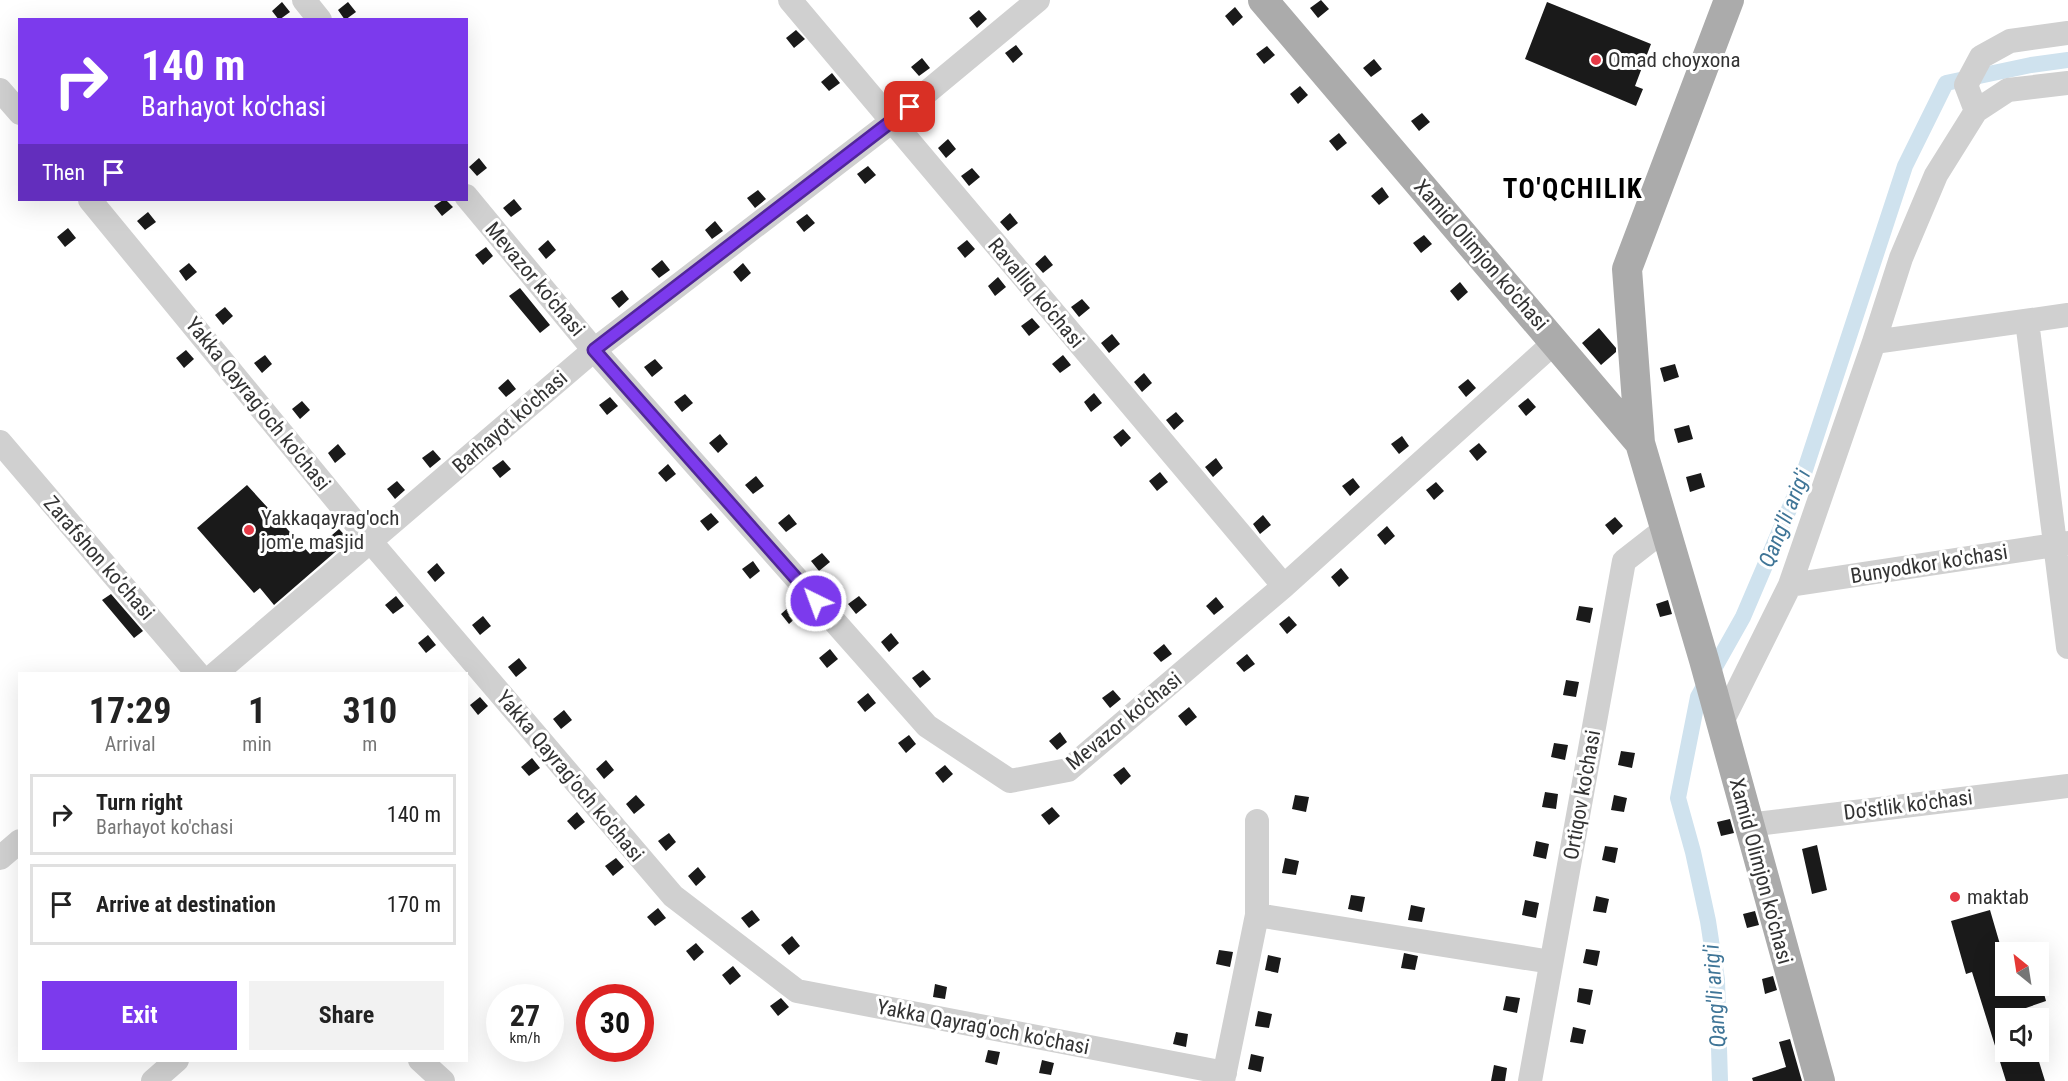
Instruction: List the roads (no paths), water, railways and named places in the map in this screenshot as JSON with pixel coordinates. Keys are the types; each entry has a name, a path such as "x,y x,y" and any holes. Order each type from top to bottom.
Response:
{"main road":[{"name":"Xamid Olimjon ko'chasi","path":"1263,0 1640,443 1704,660 1820,1081"},
{"path":"1640,443 1627,269 1729,0"}],"street":[{"path":"304,0 318,18"},
{"name":"Ravalliq ko'chasi","path":"790,0 1284,586"},
{"name":"Barhayot ko'chasi","path":"217,672 594,350 891,122 1038,0"},
{"path":"1976,111 1971,76 1981,57 2010,41 2068,33"},
{"path":"1721,724 1790,585 1901,258 1936,175 1976,111 2008,90 2068,83"},
{"path":"0,90 18,111"},
{"name":"Mevazor ko'chasi","path":"468,198 594,350 927,726 1010,781 1068,770 1284,586 1555,342"},
{"name":"Yakka Qayrag'och ko'chasi","path":"91,201 371,542 673,896 797,991 1224,1077"},
{"path":"1874,342 2068,315"},
{"path":"2027,321 2062,544 2068,647"},
{"name":"Zarafshon ko’chasi","path":"0,442 196,672"},
{"name":"Ortiqov ko'chasi","path":"1530,1081 1624,561 1665,529"},
{"name":"Bunyodkor ko'chasi","path":"1790,585 2062,544"},
{"name":"Do'stlik ko'chasi","path":"1748,825 2068,786"},
{"path":"1224,1077 1257,915 1257,821"},
{"path":"0,858 18,843"},
{"path":"1257,915 1551,962"},
{"path":"153,1081 175,1062"},
{"path":"422,1062 443,1081"}],"waterway":[{"name":"Qang'li arig'i","path":"1720,1081 1717,980 1708,921 1678,798 1698,697 1743,617 1802,479 1905,166 1946,83 2031,65 2068,60"}],"place":[{"name":"Omad choyxona","path":"1596,60"},
{"name":"Yakkaqayrag'och jom'e masjid","path":"249,530"},
{"name":"maktab","path":"1955,897"}],"district":[{"name":"TO'QCHILIK","path":"1573,189"}]}
